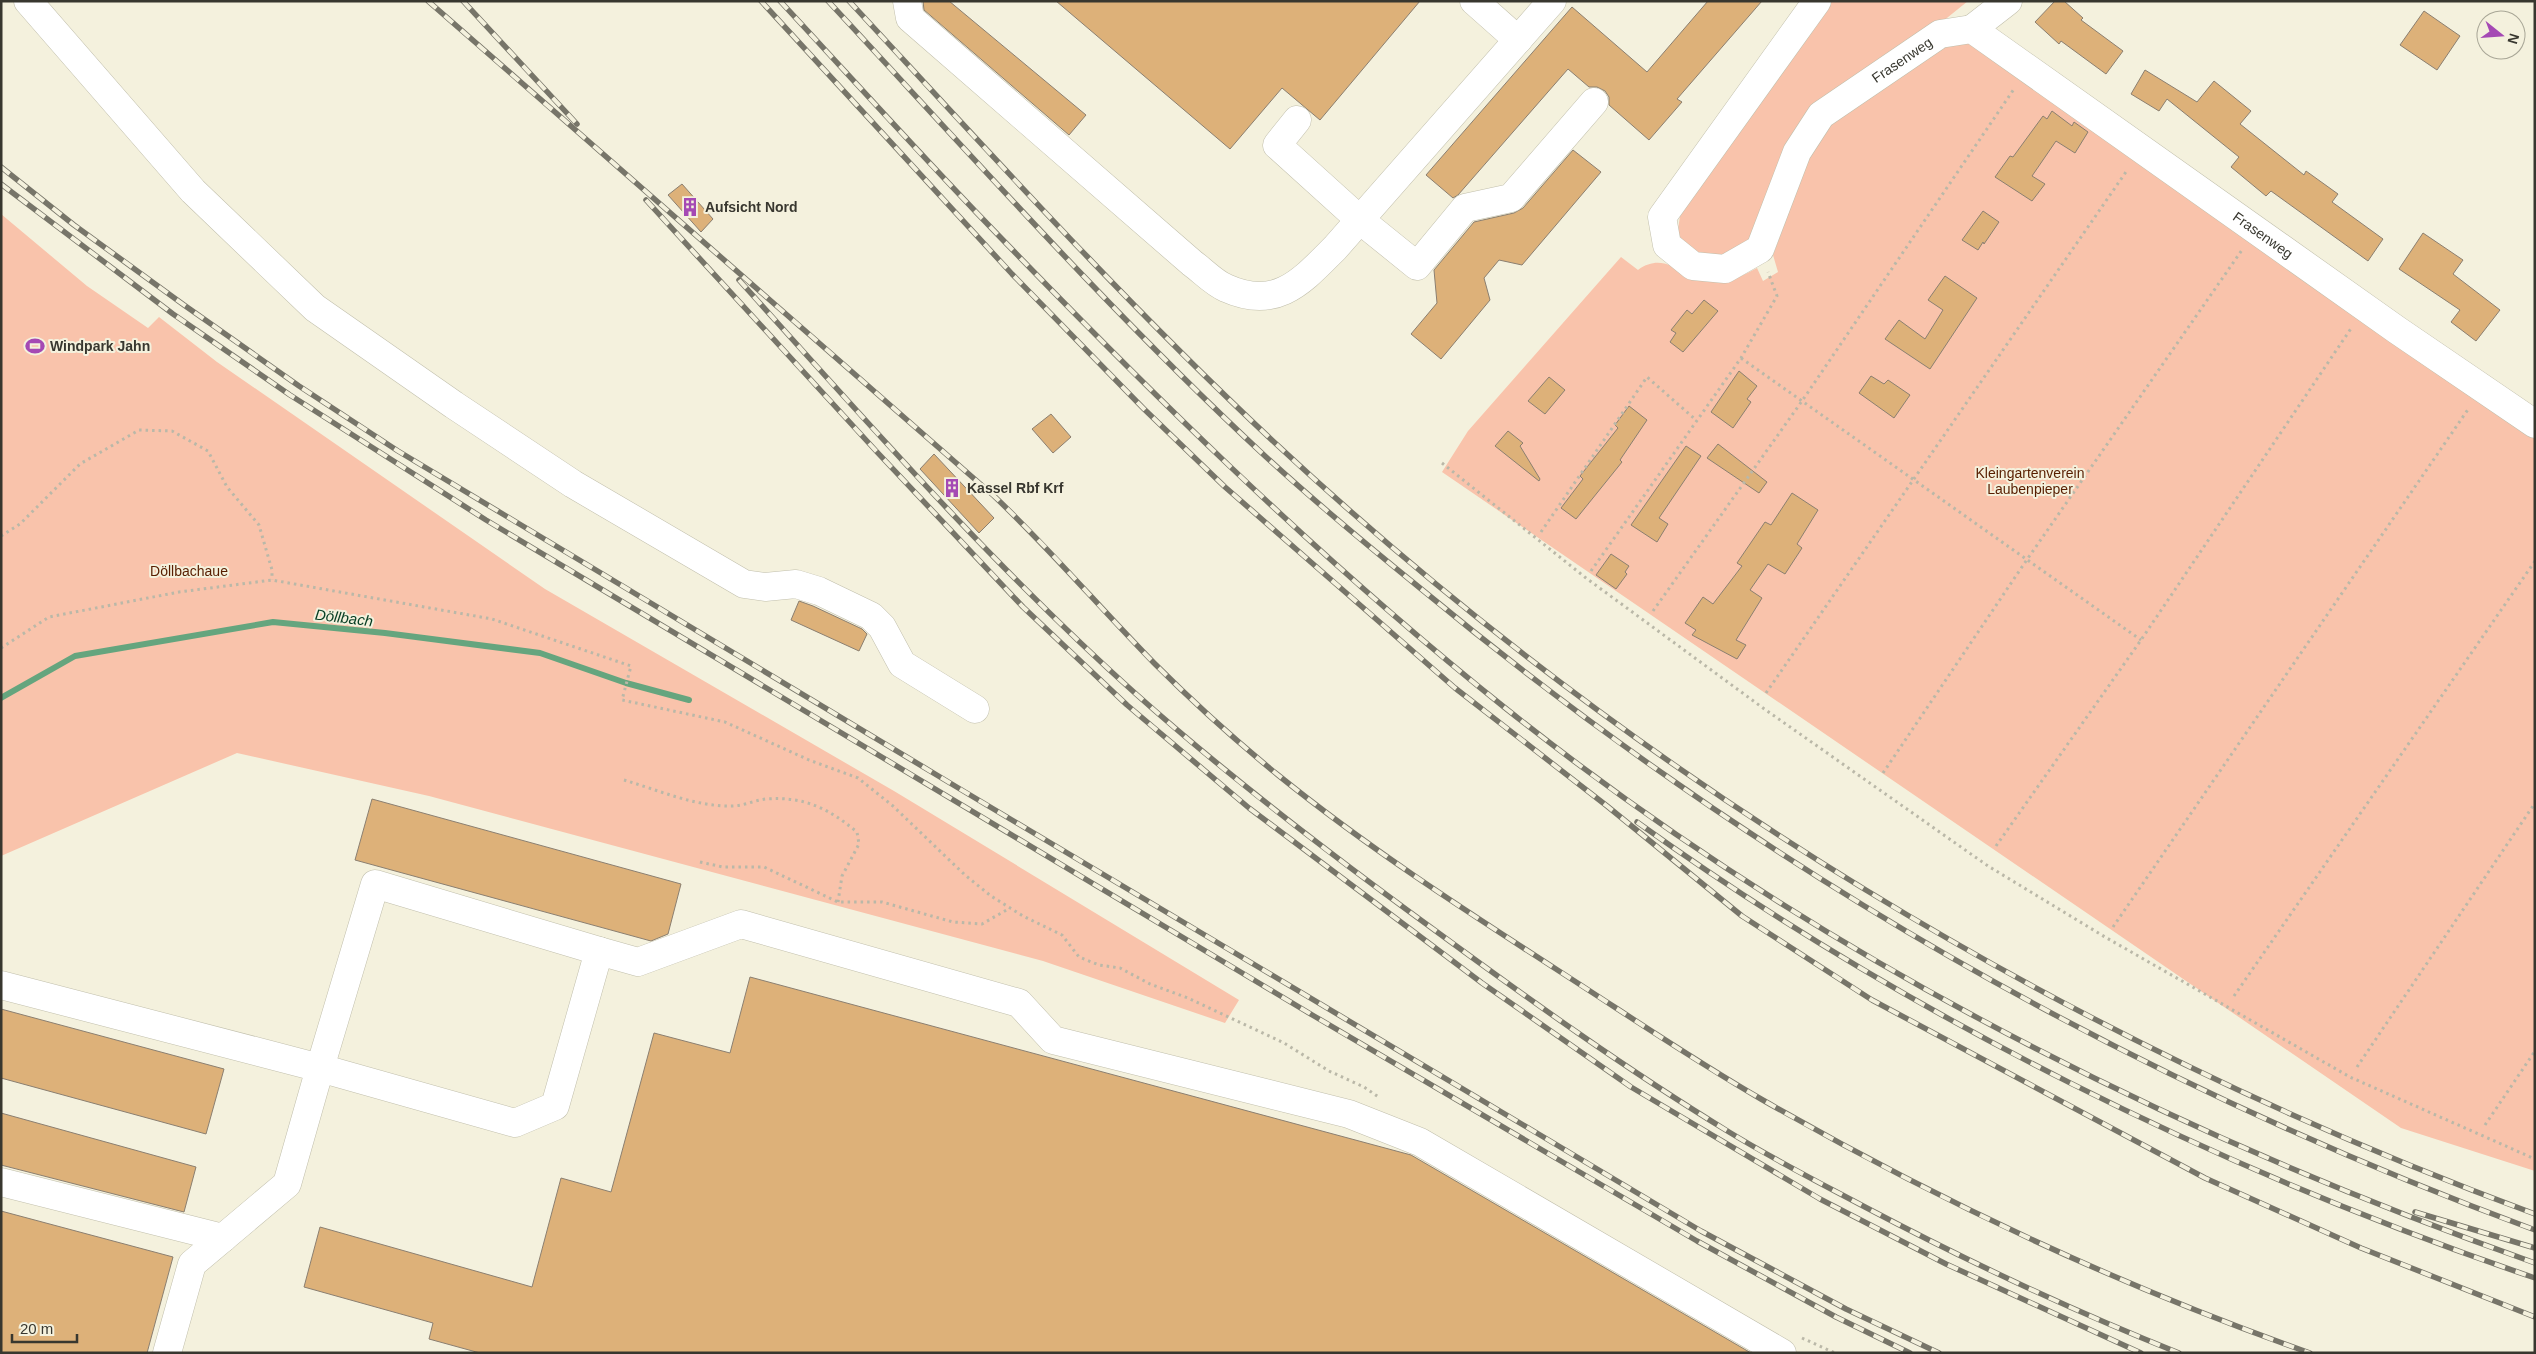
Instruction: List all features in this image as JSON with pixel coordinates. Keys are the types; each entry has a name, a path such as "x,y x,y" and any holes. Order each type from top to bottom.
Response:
{"street":[{"path":"28,1 193,191 315,308 454,406 572,484 744,584 765,587 796,584 819,591 871,616 882,627 902,664 975,709"},
{"path":"907,1 910,18 1192,263 1225,288 1248,295 1279,294 1305,279 1360,220 1552,1"},
{"path":"1474,1 1518,40"},
{"path":"1760,249 1725,269 1693,266 1667,245 1662,217 1817,1"},
{"path":"1972,29 2008,1"},
{"name":"Frasenweg","path":"1760,249 1797,152 1821,115 1940,34 1972,29 2366,308 2535,424"},
{"path":"1297,120 1277,144 1360,220 1417,266 1465,208 1512,198 1594,102"},
{"path":"167,1353 192,1264 287,1184 375,884 638,962 741,924 1019,1003 1053,1040 1349,1114 1420,1142 1782,1353"},
{"path":"1,985 320,1068 515,1123 555,1106 599,951"},
{"path":"1,1182 223,1238"}],"path":[{"path":"1653,611 1802,401 2029,69"},
{"path":"1766,693 2142,149"},
{"path":"1883,773 2026,561 2256,230"},
{"path":"1591,571 1741,358 1777,296 1760,249"},
{"path":"1996,846 2141,640 2366,308"},
{"path":"1741,358 2026,561 2141,640"},
{"path":"1541,532 1647,377 1696,420"},
{"path":"2112,927 2483,388"},
{"path":"1,536 20,524 80,464 139,430 172,431 208,451 227,487 259,525 272,570 272,580"},
{"path":"1442,463 1586,578 1763,708 1988,866 2350,1078 2535,1159"},
{"path":"2234,996 2535,561"},
{"path":"1,648 49,617 179,592 272,580 492,619 631,666 622,700 725,722 809,760 858,778 893,806 940,850"},
{"path":"624,780 702,803 733,806 766,799 802,799 836,814 857,832 859,844 842,876 838,902"},
{"path":"2357,1067 2535,803"},
{"path":"700,862 723,867 764,867 838,902 882,902 953,922 982,924 1010,908"},
{"path":"2485,1125 2535,1051"}],"green space":[{"path":"1831,1 1968,1 1932,30 1815,110 1756,236 1732,257 1703,256 1677,236 1682,203"},
{"name":"Kleingartenverein Laubenpieper","path":"1946,43 1977,43 2535,437 2535,1171 2401,1128 1442,472 1468,431 1621,257 1638,270 1648,264 1667,264 1703,280 1713,281 1736,278 1757,268 1763,281 1778,272 1773,255 1810,154 1828,124"},
{"name":"Döllbachaue","path":"1,214 87,286 148,328 159,317 217,362 545,589 894,791 1239,1000 1225,1023 1043,961 429,796 237,753 1,856"}],"building":[{"path":"923,1 949,1 1086,115 1069,135 924,10"},
{"path":"1056,1 1420,1 1320,120 1282,88 1230,149"},
{"path":"1708,1 1762,1 1677,99 1682,102 1649,140 1609,105 1609,97 1605,91 1597,87 1589,87 1568,69 1458,195 1453,198 1426,175 1572,7 1647,72"},
{"path":"2055,1 2064,1 2083,18 2081,20 2123,51 2106,74 2061,41 2059,44 2035,22"},
{"path":"2424,11 2460,36 2437,70 2400,45"},
{"path":"2145,70 2197,102 2214,81 2251,111 2240,124 2304,175 2306,171 2338,194 2332,202 2383,239 2368,261 2271,191 2266,196 2231,167 2239,157 2167,99 2159,111 2131,94"},
{"path":"2052,111 2072,126 2074,122 2088,132 2075,153 2056,141 2032,176 2045,184 2032,201 1995,177 2010,156 2013,157 2043,116 2047,119"},
{"path":"1573,150 1601,172 1522,265 1499,260 1484,278 1490,300 1441,359 1411,334 1437,303 1434,270 1474,222 1514,213 1523,208"},
{"name":"Aufsicht Nord","path":"682,184 713,219 701,232 668,195"},
{"path":"1983,211 1999,222 1978,250 1962,240"},
{"path":"2423,233 2463,260 2453,274 2500,310 2476,341 2451,322 2460,310 2399,269"},
{"path":"1945,276 1977,298 1930,369 1885,339 1899,320 1925,339 1943,310 1928,300"},
{"path":"1704,300 1718,311 1683,352 1670,342 1676,333 1671,330 1687,310 1692,314"},
{"path":"1739,371 1757,386 1747,399 1751,402 1733,428 1711,412"},
{"path":"1871,376 1884,384 1888,380 1910,395 1894,418 1859,393"},
{"path":"1549,377 1565,390 1545,414 1528,401"},
{"path":"1629,406 1647,420 1620,460 1622,462 1576,519 1561,508 1583,479 1580,476 1618,428 1615,425"},
{"path":"1051,414 1071,437 1053,453 1032,429"},
{"path":"1508,431 1523,443 1520,446 1540,479 1539,481 1495,446"},
{"path":"1718,444 1767,482 1759,493 1707,458"},
{"path":"1686,446 1701,456 1659,518 1668,524 1657,542 1631,525"},
{"name":"Kassel Rbf Krf","path":"934,454 994,518 979,533 920,469"},
{"path":"1792,493 1818,510 1797,544 1802,548 1785,574 1768,564 1750,590 1762,598 1736,640 1746,645 1737,659 1692,635 1696,630 1685,623 1703,597 1713,604 1742,566 1737,563 1765,522 1771,525"},
{"path":"1611,554 1629,566 1625,572 1627,574 1616,589 1596,575"},
{"path":"799,601 862,629 867,634 859,651 791,620"},
{"path":"372,799 681,884 668,934 651,941 355,860"},
{"path":"750,977 1411,1155 1751,1353 480,1353 429,1339 433,1323 304,1287 320,1227 532,1287 561,1178 611,1192 654,1033 730,1053"},
{"path":"1,1009 224,1069 206,1134 1,1078"},
{"path":"1,1113 196,1167 184,1212 1,1165"},
{"path":"1,1211 173,1257 147,1353 1,1353"}],"waterway":[{"name":"Döllbach","path":"1,698 75,656 273,622 385,633 540,653 626,683 689,700"}],"railway":[{"path":"428,1 994,496 1154,663 1214,721 1278,775 1346,827 1416,877 1684,1052 1735,1084 1827,1136 1961,1206 2099,1270 2239,1327 2310,1353"},
{"path":"463,1 577,124"},
{"path":"761,1 1012,274 1144,409 1225,487 1455,688 1607,806 1742,916 1872,1000 2205,1178 2361,1248 2535,1317"},
{"path":"780,1 975,211 1102,341 1231,468 1365,590 1434,649 1504,707 1621,796 1743,879 1868,956 1996,1028 2128,1094 2261,1155 2397,1212 2535,1263"},
{"path":"828,1 1097,290 1208,402 1265,456 1341,523 1420,588 1548,689 1679,785 1813,874 1950,957 2090,1034 2235,1105 2383,1170 2535,1230"},
{"path":"849,1 1005,170 1164,336 1274,442 1413,565 1559,681 1710,789 1866,890 2027,983 2193,1068 2362,1145 2535,1214"},
{"path":"1,167 74,225 184,305 299,386 398,451 1701,1231 1846,1309 1939,1353"},
{"path":"1,184 173,314 290,395 486,520 1314,1016 1697,1241 1836,1317 1910,1353"},
{"path":"646,200 877,452 1023,607 1127,705 1249,808 1482,983 1631,1087 1820,1199 1946,1264 2141,1353"},
{"path":"739,280 932,493 1083,646 1207,755 1354,871 1577,1032 1652,1083 1746,1142 1942,1247 2099,1320 2179,1353"},
{"path":"1637,822 1741,893 1848,960 1957,1023 2070,1083 2184,1138 2300,1189 2417,1235 2535,1278"},
{"path":"2415,1212 2535,1248"}],"place":[{"name":"Aufsicht Nord","path":"690,207"},
{"name":"Windpark Jahn","path":"35,346"},
{"name":"Kassel Rbf Krf","path":"952,488"}]}
